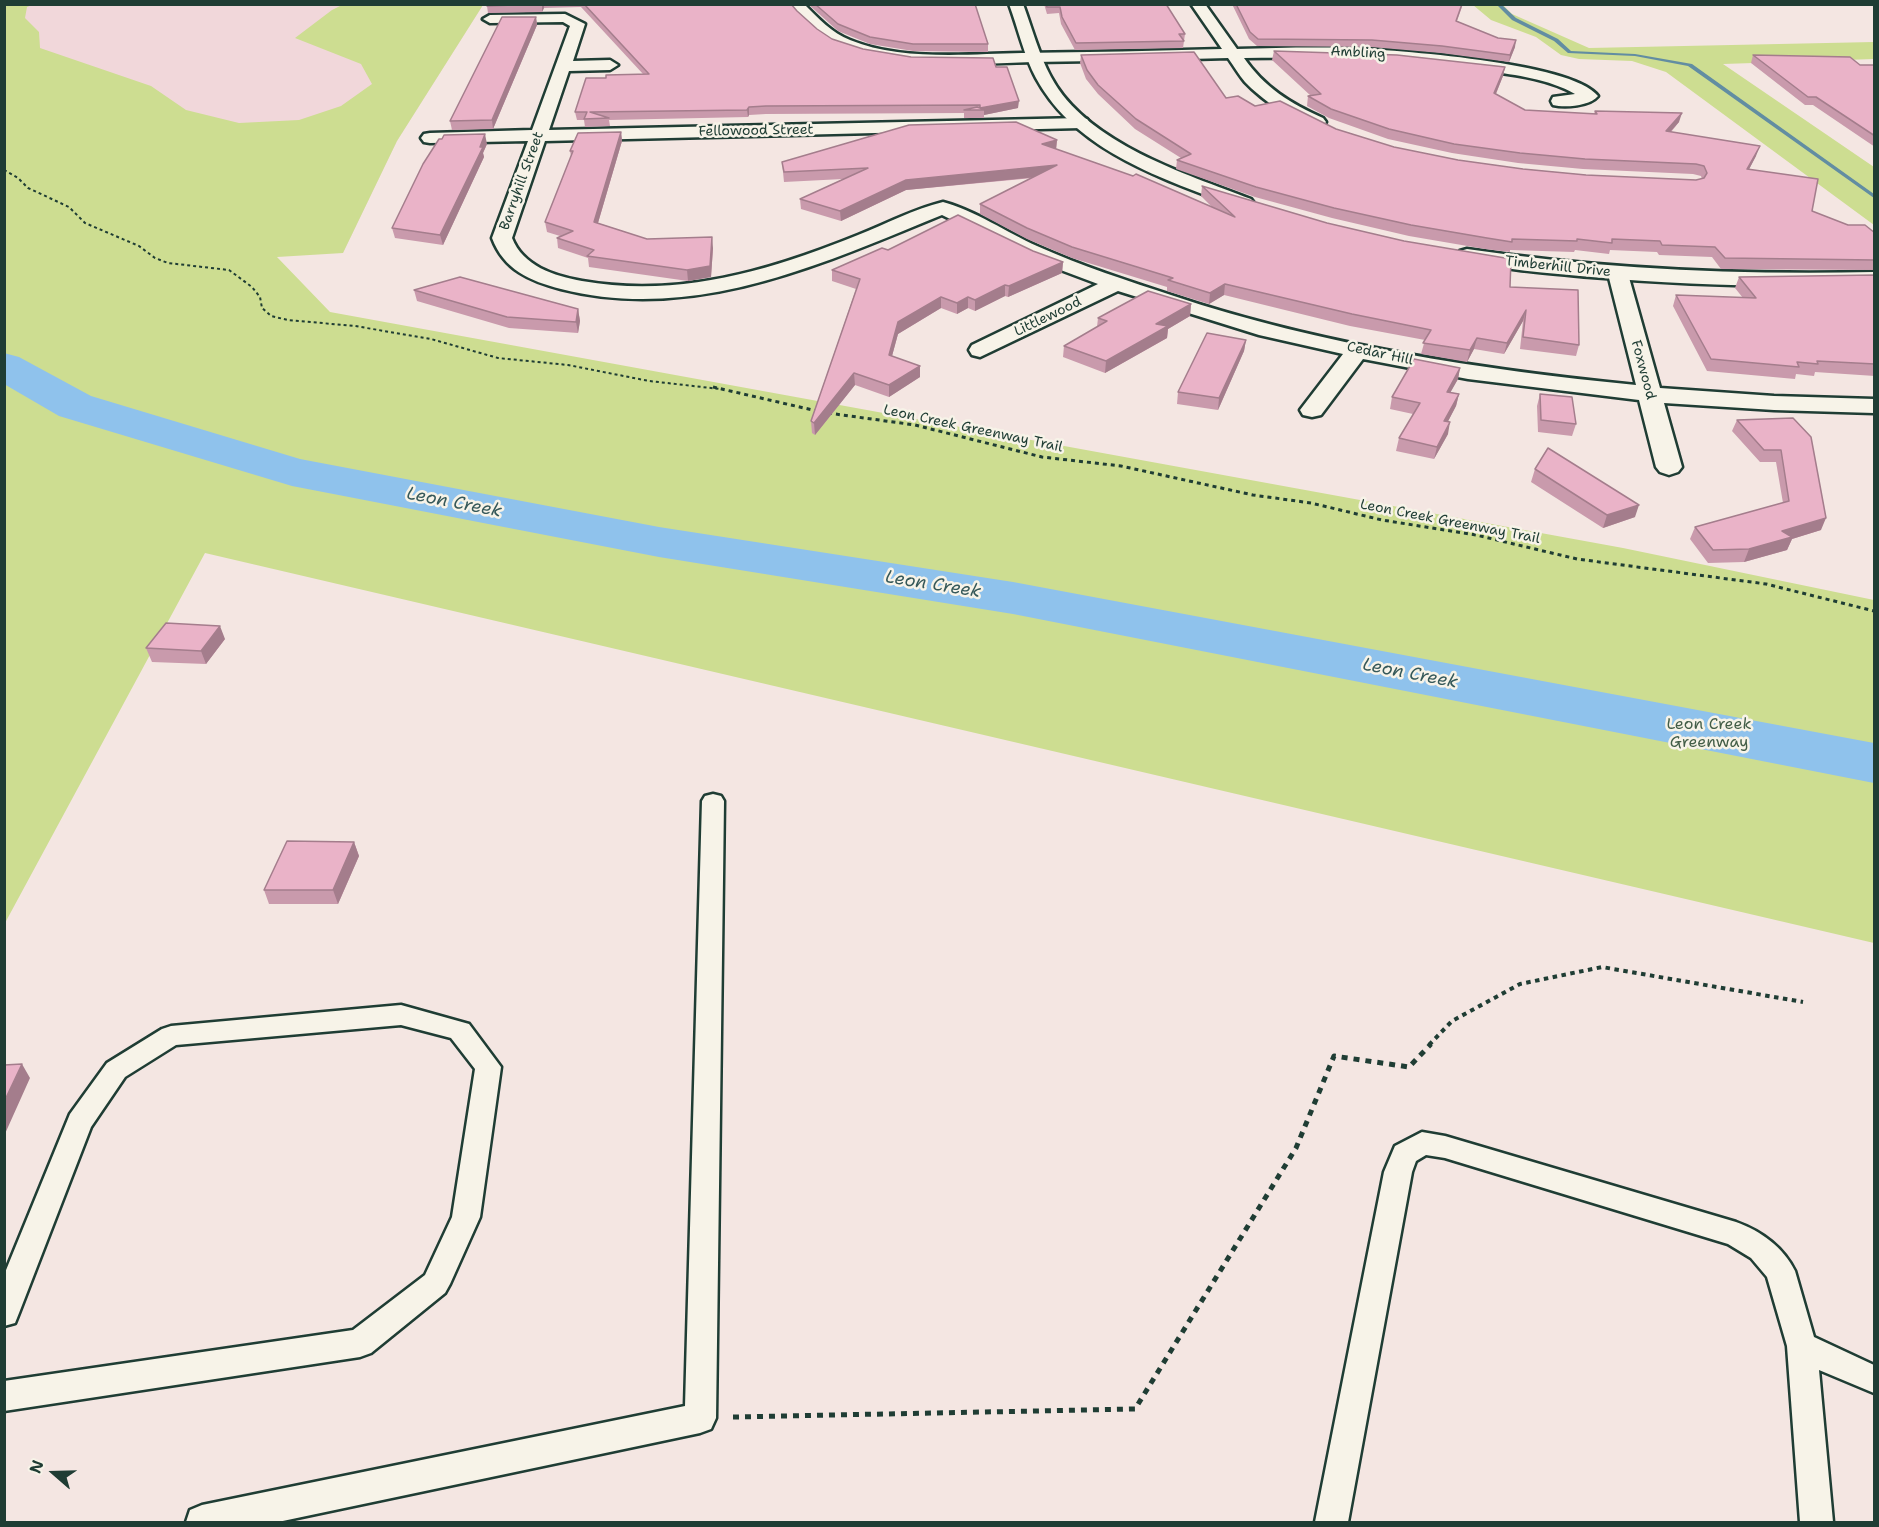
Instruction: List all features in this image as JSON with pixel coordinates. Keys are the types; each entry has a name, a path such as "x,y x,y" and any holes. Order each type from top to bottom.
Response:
{"street":[{"path":"795,4 830,36 846,44 873,51 936,59 1233,54"},
{"path":"1016,4 1044,77 1057,98 1081,123 1119,150 1156,169 1263,208"},
{"path":"1198,4 1249,77 1273,98 1300,114 1336,129"},
{"name":"Barryhill Street","path":"490,19 571,19 578,24 503,231 506,251 518,264 537,275 563,284 595,290 668,293 738,284 783,271 943,208"},
{"name":"Ambling","path":"1233,54 1341,52 1392,55 1524,72 1568,83 1590,96 1559,101"},
{"path":"563,66 610,65"},
{"name":"Fellowood Street","path":"430,138 767,139 1081,123"},
{"name":"Cedar Hill","path":"943,208 1007,241 1116,284 1234,321 1359,350 1500,376 1649,394 1704,399 1875,406"},
{"name":"Timberhill Drive","path":"1445,252 1618,274 1737,280 1875,278"},
{"name":"Foxwood","path":"1618,274 1669,467"},
{"name":"Littlewood","path":"981,350 1116,284"},
{"path":"1312,410 1359,350"}],"lane":[{"path":"202,1522 700,1418 713,801"},
{"path":"4,1313 79,1122 116,1070 171,1036 401,1016 460,1032 488,1067 466,1217 462,1227 435,1284 360,1343 4,1396"},
{"path":"1331,1522 1398,1172 1405,1154 1422,1143 1445,1147 1736,1234 1761,1249 1780,1271 1802,1346 1817,1522"},
{"path":"1802,1346 1849,1370 1875,1379"}],"path":[{"name":"Leon Creek Greenway Trail","path":"4,170 18,178 28,188 69,207 85,223 139,246 155,258 168,263 228,270 252,286 260,297 262,308 271,316 288,320 355,326 431,339 498,358 568,365 650,381 711,387 822,412 915,425 1042,457 1121,466 1253,495 1311,503 1382,520 1476,534 1577,559 1766,584 1875,611"},
{"path":"700,1418 1135,1408 1296,1148 1334,1056 1409,1067 1452,1021 1520,984 1602,967 1803,1002"}],"shaded area":[{"path":"4,5 483,5 397,141 343,253 126,160"}],"green space":[{"name":"Leon Creek Greenway","path":"5,5 32,5 27,7 25,18 39,32 40,48 151,86 186,110 239,123 299,120 341,106 372,84 361,64 295,38 342,5 483,5 397,141 343,253 277,257 330,312 1623,548 1874,600 1874,943 205,553 5,923"},
{"path":"1473,5 1503,5 1512,14 1589,48 1874,42 1874,59 1723,64 1874,167 1874,225 1666,72 1632,61 1579,59 1561,55 1536,37 1491,20"}],"building":[{"path":"488,4 542,4 487,6"},
{"path":"584,4 791,4 817,29 832,39 863,49 911,57 993,58 996,67 1007,67 1019,101 980,108 980,105 766,106 749,107 747,110 590,112 609,118 584,119 587,112 575,112 586,78 649,74"},
{"path":"815,4 975,4 988,44 913,44 870,37 838,24"},
{"path":"1046,4 1166,4 1185,34 1179,34 1184,41 1076,43 1062,17 1060,7 1047,7"},
{"path":"1236,4 1462,4 1456,21 1498,38 1516,40 1510,55 1372,40 1258,39 1250,32"},
{"path":"502,17 536,17 492,120 450,121"},
{"path":"1274,51 1397,55 1505,67 1494,93 1525,110 1597,114 1595,111 1682,113 1666,131 1760,146 1747,169 1818,179 1812,211 1848,225 1865,225 1875,233 1875,260 1725,258 1715,247 1662,245 1660,241 1612,239 1612,243 1577,239 1577,241 1512,239 1512,242 1411,225 1334,208 1256,187 1177,160 1191,154 1136,119 1098,85 1087,70 1081,55 1194,52 1226,98 1238,96 1255,106 1280,101 1336,129 1394,147 1458,160 1586,175 1696,180 1704,178 1707,173 1704,166 1696,164 1585,159 1520,153 1454,144 1389,129 1331,109 1308,96 1321,94"},
{"path":"1753,55 1850,57 1860,65 1875,65 1875,136 1816,97 1808,97"},
{"path":"977,107 984,110 964,110"},
{"path":"1016,122 1057,140 1042,144 1133,176 1136,174 1235,217 1202,186 1327,223 1404,241 1511,259 1510,287 1578,290 1579,345 1523,337 1526,310 1507,343 1477,338 1470,350 1423,343 1431,330 1225,284 1210,293 1168,280 1173,278 1072,247 1027,228 980,204 1057,165 906,180 840,211 800,199 868,168 784,172 782,162 909,125"},
{"path":"621,132 594,222 647,239 712,237 710,266 687,270 587,256 594,250 557,238 573,231 545,222 578,133"},
{"path":"485,134 480,147 483,147 440,235 392,228 423,164 439,139 442,139 444,135"},
{"path":"958,215 1033,251 1063,262 1009,286 1005,285 975,300 968,297 957,303 941,297 898,322 889,355 920,366 889,385 854,373 814,423 811,421 860,279 832,270 882,248 888,250"},
{"path":"1875,275 1875,364 1797,362 1799,367 1711,359 1676,295 1756,298 1739,277"},
{"path":"460,277 578,309 576,322 507,317 414,290"},
{"path":"1148,291 1191,304 1156,324 1168,326 1106,361 1064,346 1107,321 1098,318"},
{"path":"1207,333 1246,340 1219,398 1178,392"},
{"path":"1414,359 1460,368 1447,392 1459,394 1444,421 1450,422 1437,447 1399,438 1420,403 1392,397"},
{"path":"1540,394 1572,397 1576,424 1541,420"},
{"path":"1793,418 1811,437 1826,518 1782,531 1792,537 1749,549 1713,550 1695,527 1789,501 1781,450 1764,450 1737,420"},
{"path":"1548,448 1639,505 1607,515 1535,469"},
{"path":"166,623 220,626 201,651 146,648"},
{"path":"287,841 354,842 333,890 264,890"},
{"path":"22,1064 4,1102 4,1065"}],"waterway":[{"path":"1498,4 1514,19 1556,40 1570,52 1635,55 1690,65 1874,196"},
{"name":"Leon Creek","path":"4,366 75,406 292,472 659,542 1013,598 1874,763"}]}
